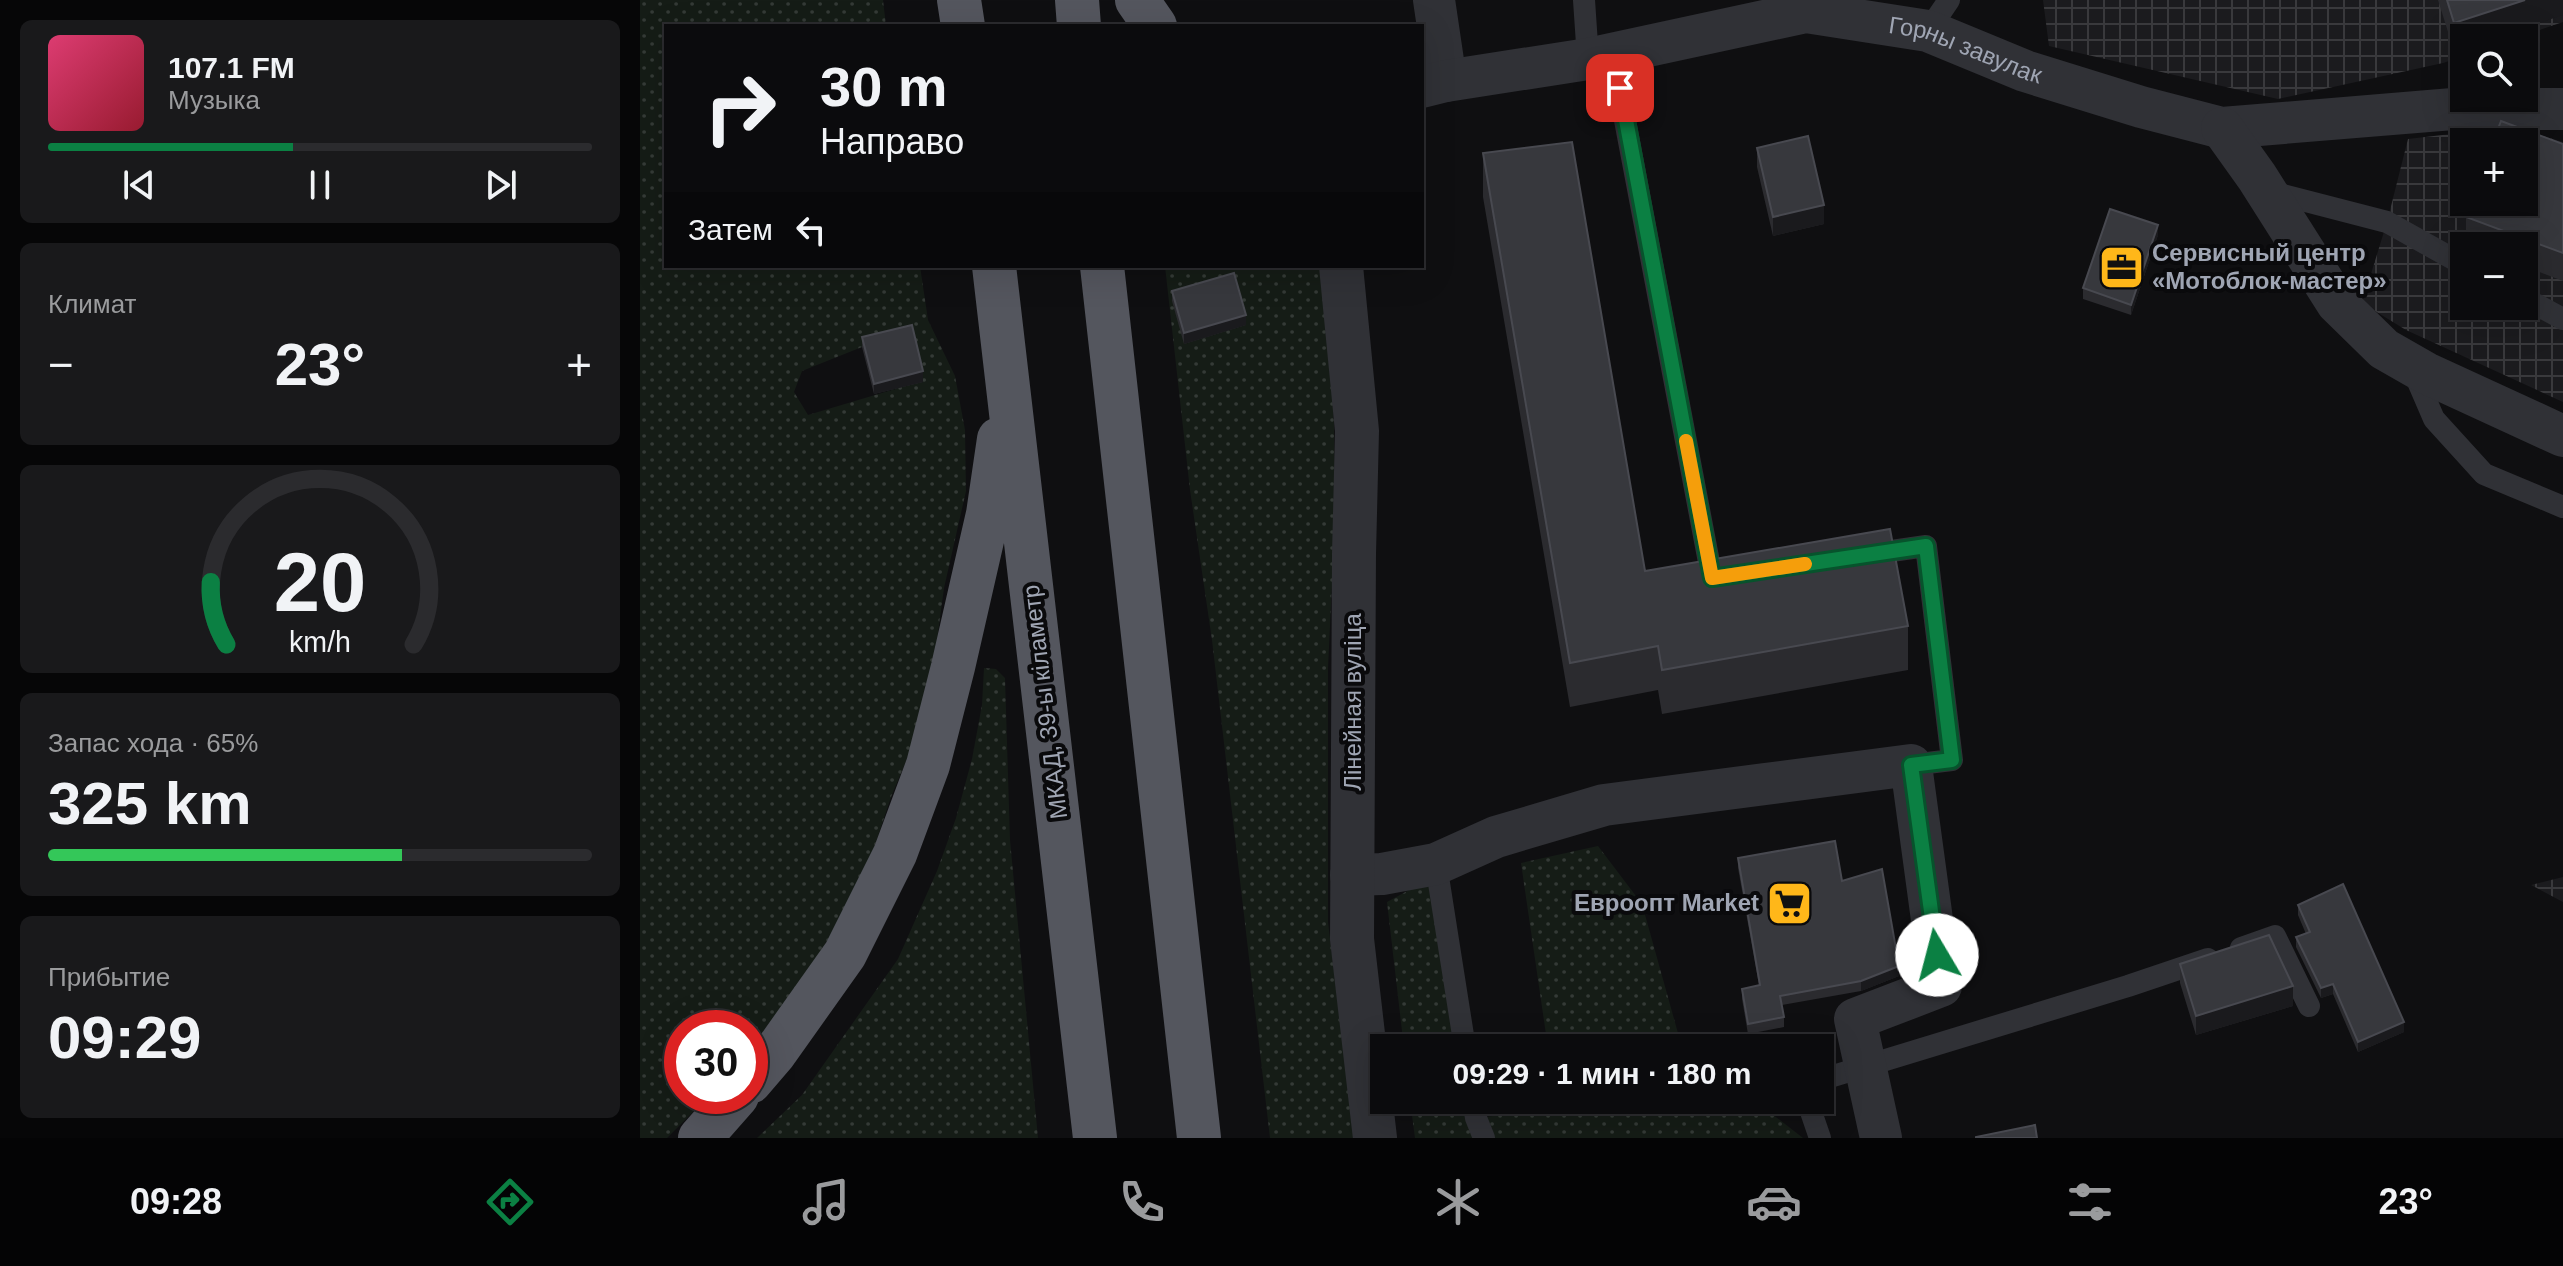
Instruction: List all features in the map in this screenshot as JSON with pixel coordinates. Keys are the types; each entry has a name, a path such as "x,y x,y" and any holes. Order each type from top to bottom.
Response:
{"highway":[{"path":"959,0 963,24"},
{"path":"1077,0 1079,24"},
{"path":"1137,0 1154,24"},
{"name":"МКАД, 39-ы кіламетр","path":"994,268 1095,1138"},
{"path":"1104,268 1199,1138"},
{"path":"768,1061 845,954 895,854 928,765 988,514 1007,373"},
{"path":"700,1138 721,1114"}],"street":[{"path":"1434,0 1434,84"},
{"name":"Горны завулак","path":"1434,84 1600,56 1804,6 1939,16 2025,71 2222,128 2453,109 2563,109"},
{"path":"2222,128 2337,303 2384,349 2563,436"},
{"name":"Лінейная вуліца","path":"1341,268 1357,431 1352,939 1375,1138"},
{"path":"1351,875 1382,874 1436,864 1496,837 1604,805 1911,765 1941,986 1855,1019 1881,1138"}],"lane":[{"path":"1584,0 1600,56 1712,578 1743,574"},
{"path":"2266,191 2387,222 2450,257"},
{"path":"2538,306 2563,319"},
{"path":"2409,363 2434,419 2484,474 2563,507"},
{"path":"1849,558 1926,546 1952,760 1911,765"},
{"path":"1436,864 1463,1034"},
{"path":"1834,1075 2128,986 2275,936 2309,1006"},
{"path":"1475,1114 1484,1138"},
{"path":"1812,1114 1820,1138"}],"shaded area":[{"path":"640,0 883,0 886,24 664,24 664,268 920,268 928,320 955,376 965,430 966,491 944,588 932,677 920,728 891,797 872,854 833,931 792,999 768,1028 768,1010 664,1010 664,1114 691,1114 667,1138 640,1138","holes":["862,347 922,381 808,415 794,392 802,371"]},
{"path":"2043,0 2563,0 2563,22 2538,31 2538,24 2450,24 2450,61 2278,99 2049,46"},
{"path":"2450,134 2450,216 2538,216 2538,135 2563,142 2563,402 2406,330 2362,303 2408,139"},
{"path":"1165,268 1320,268 1329,322 1334,425 1335,520 1328,668 1328,922 1354,1138 1270,1138 1212,640 1190,490"},
{"path":"984,668 996,669 1005,678 1010,840 1038,1138 757,1138 802,1095 898,959 937,871 956,818 972,759 982,705"},
{"path":"1598,846 1642,904 1678,1034 1546,1034 1521,863"},
{"path":"2563,877 2563,902 2531,885"},
{"path":"1431,878 1460,1034 1402,1034 1387,902"},
{"path":"1412,1114 1476,1114 1477,1118 1509,1114 1772,1114 1803,1138 1415,1138"}],"building":[{"path":"2447,0 2525,0 2454,23"},
{"path":"2501,121 2520,128 2498,128"},
{"path":"2538,135 2563,144 2563,253 2538,244 2538,232 2506,232 2466,217 2538,216"},
{"path":"1808,136 1824,205 1773,217 1757,148"},
{"path":"1572,142 1645,571 1890,529 1908,626 1662,670 1658,646 1570,663 1483,153"},
{"name":"Сервисный центр «Мотоблок-мастер»","path":"2110,209 2158,225 2131,305 2083,288"},
{"path":"1234,273 1246,315 1184,333 1172,291"},
{"path":"912,325 923,371 874,384 862,337"},
{"path":"1835,841 1842,881 1882,869 1899,966 1861,981 1780,996 1784,1017 1748,1024 1742,989 1760,985 1738,858"},
{"path":"2343,884 2404,1022 2358,1042 2333,984 2321,988 2296,937 2310,932 2298,905"},
{"path":"2269,935 2293,986 2196,1016 2180,964"},
{"path":"2035,1125 2037,1138 1976,1138 1976,1137"}],"slow traffic":[{"path":"1686,441 1712,578 1805,564"}],"place":[{"name":"Сервисный центр «Мотоблок-мастер»","path":"2121,267"},
{"name":"Евроопт Market","path":"1790,903"}],"route":[{"path":"1620,88 1712,578 1926,546 1952,760 1911,765 1937,955"}]}
